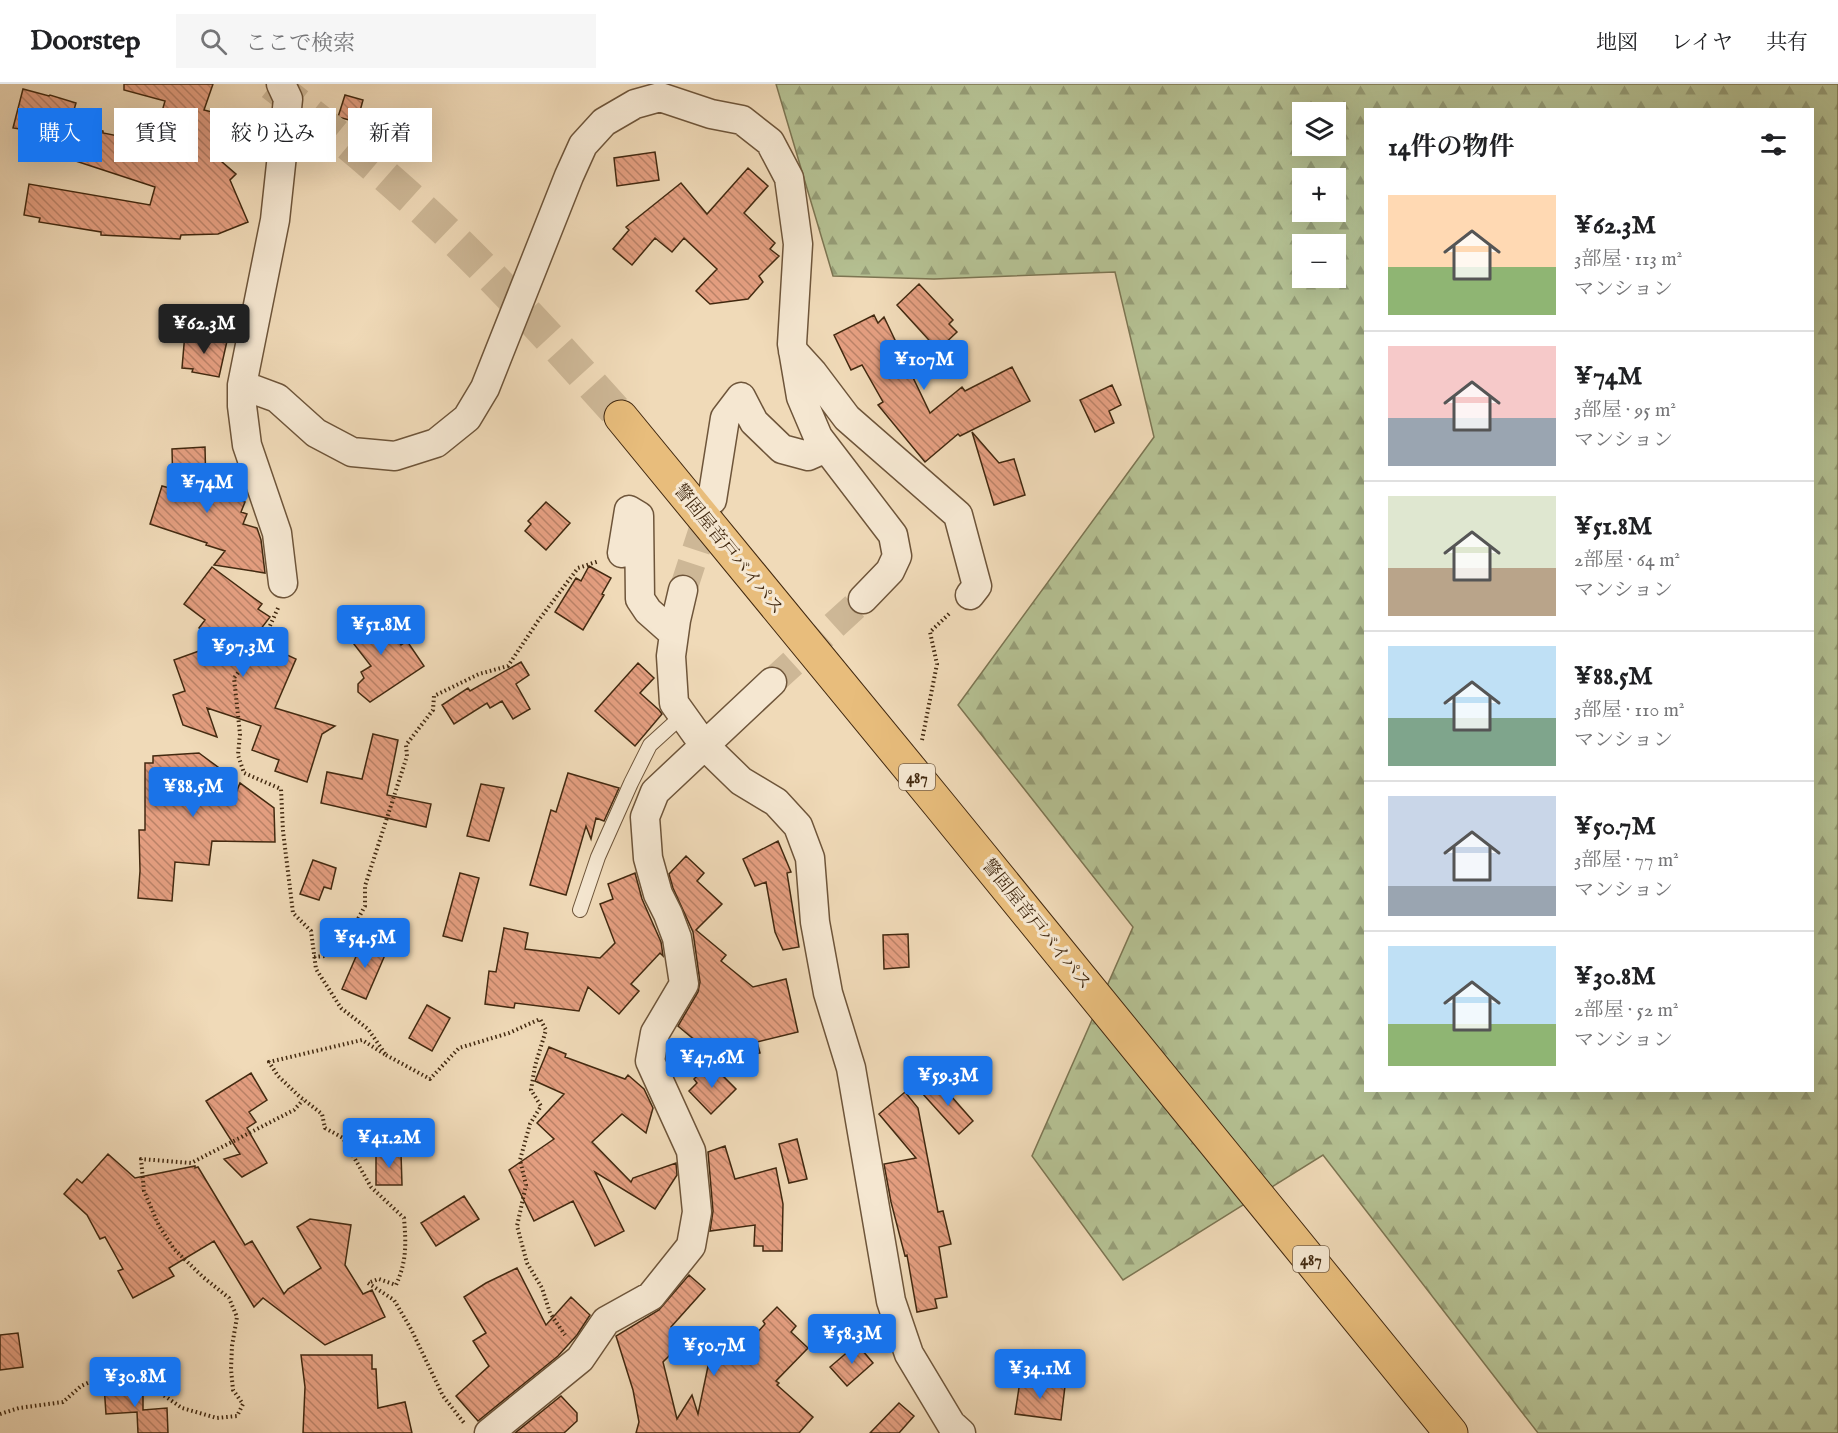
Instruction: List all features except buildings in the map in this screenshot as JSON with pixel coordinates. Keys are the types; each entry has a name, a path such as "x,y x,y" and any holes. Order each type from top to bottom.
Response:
{"highway":[{"name":"警固屋音戸バイパス","path":"621,417 1451,1433"}],"street":[{"path":"281,84 288,99 275,220 242,385 242,406 247,445 277,533 283,583"},
{"path":"242,385 277,398 315,433 352,452 395,456 436,443 467,418 485,388 564,187 583,145 604,122 635,104 660,97 711,114 742,120 770,142 789,178 798,244 792,344 801,397 818,437 893,535 897,556 890,572 863,599"},
{"path":"793,351 847,418 958,514 977,586 970,595"},
{"path":"712,500 725,418 741,397 754,422 782,449 808,456 826,448"},
{"path":"622,553 629,510 639,516 639,599 648,611 674,634"},
{"path":"683,590 671,656 674,703 704,745 741,781 776,802 798,826 810,858 815,922 828,993 851,1068 891,1301 909,1354 951,1424 961,1433"},
{"path":"477,1428 580,1359 606,1321 651,1296 691,1246 697,1212 691,1151 650,1061 655,1033 684,984 677,938 669,914 658,894 648,858 645,817 655,792 772,682"}],"lane":[{"path":"580,910 598,857 650,745 683,715"}],"path":[{"path":"314,957 325,957 344,945 365,906 365,886 407,756 406,745 433,710 434,696 479,674 508,666 578,568 622,553"},
{"path":"283,583 282,600 264,639 234,678 240,734 238,755 244,773 281,789 283,831 293,913 311,931 316,969 341,1008 368,1029 386,1055"},
{"path":"901,758 922,741 937,664 930,632 970,595"},
{"path":"477,1428 443,1396 411,1329 394,1300 368,1283 379,1279 396,1284 403,1269 406,1244 404,1218 371,1186 343,1138 325,1128 322,1114 303,1100 278,1076 269,1062 362,1040 430,1079 459,1048 509,1033 540,1019 546,1030 535,1066 531,1090 541,1106 530,1124 520,1160 526,1185 517,1226 527,1263 542,1288 550,1313 580,1359"},
{"path":"0,1414 19,1408 63,1402 81,1386 123,1367 182,1408 217,1418 237,1416 243,1404 234,1390 231,1369 237,1317 229,1298 174,1249 159,1226 144,1191 141,1159 191,1163 294,1110 303,1100"}],"green space":[{"path":"776,84 1838,84 1838,1433 1538,1433 1323,1155 1123,1280 1032,1156 1133,927 958,705 1154,437 1115,272 934,279 833,276"}],"tunnel":[{"path":"272,84 359,153 437,223 518,304 621,417"},
{"path":"683,590 711,504"},
{"path":"772,682 863,599"}]}
